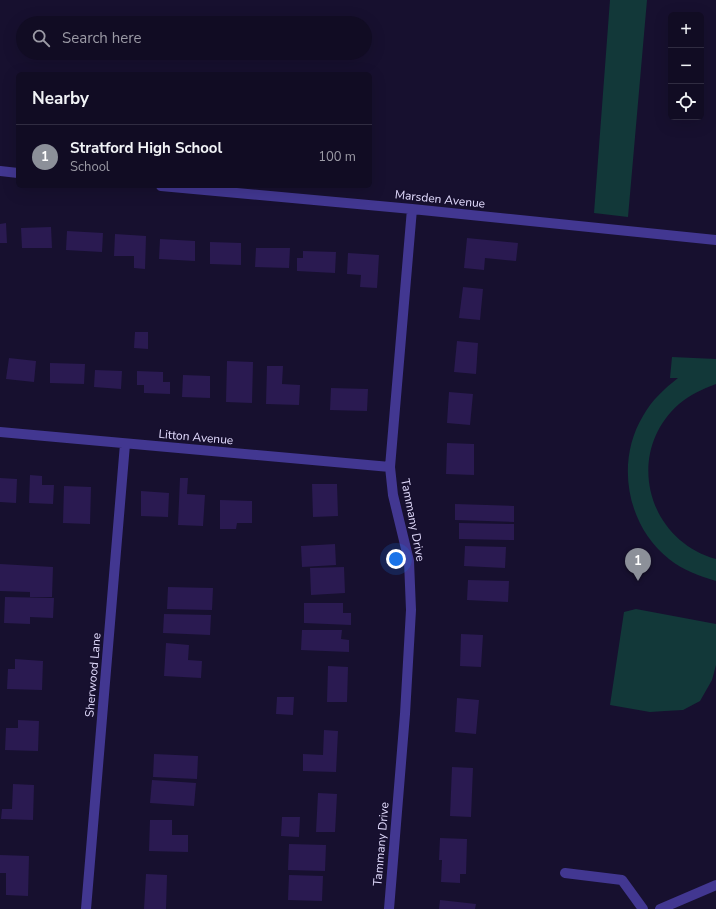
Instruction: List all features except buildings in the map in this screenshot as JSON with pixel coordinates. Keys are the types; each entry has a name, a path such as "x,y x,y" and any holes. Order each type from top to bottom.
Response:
{"street":[{"path":"0,171 16,173"},
{"name":"Marsden Avenue","path":"183,188 412,209 716,240"},
{"name":"Tammany Drive","path":"389,909 405,714 411,610 409,561 393,495 390,467 412,209"},
{"name":"Litton Avenue","path":"0,432 390,467"},
{"name":"Sherwood Lane","path":"86,909 125,444"},
{"path":"565,873 622,880 643,909"},
{"path":"660,909 716,886"}],"green space":[{"path":"610,0 647,0 628,217 594,213"},
{"path":"672,357 716,359 716,384 696,392 683,401 662,424 652,446 648,470 651,493 659,515 673,534 692,549 716,559 716,581 697,575 680,566 669,559 655,545 643,529 635,511 630,492 628,473 629,453 634,434 650,405 678,378 670,378"},
{"path":"636,609 716,624 716,665 712,680 700,701 683,710 650,712 610,705 624,612"}],"place":[{"name":"Stratford High School","path":"638,581"}]}
